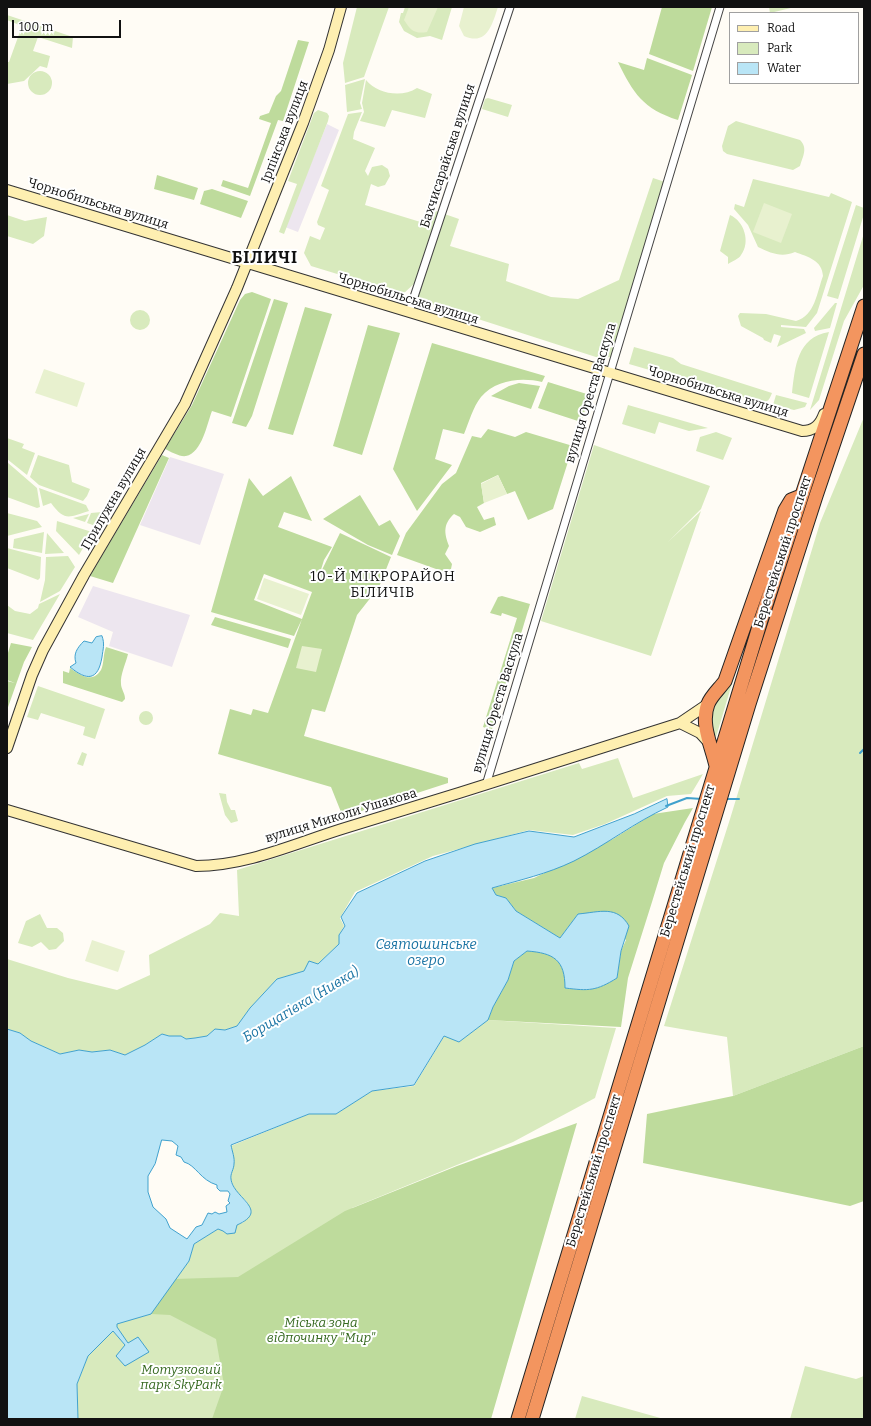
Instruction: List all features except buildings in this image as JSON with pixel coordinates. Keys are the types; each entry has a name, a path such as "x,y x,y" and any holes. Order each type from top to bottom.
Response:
{"highway":[{"name":"Берестейський проспект","path":"518,1419 761,620 863,308"},
{"name":"Берестейський проспект","path":"532,1419 609,1163 718,812 749,704 811,511 864,354"},
{"path":"717,768 707,734 706,717 708,704 725,681 784,510 791,500 801,496"}],"street":[{"name":"Ірпінська вулиця","path":"246,264 303,123 326,58 341,7"},
{"name":"Бахчисарайська вулиця","path":"409,312 510,7"},
{"name":"вулиця Ореста Васкула","path":"486,785 720,7"},
{"name":"Чорнобильська вулиця","path":"7,190 246,264 802,431"},
{"name":"Прилужна вулиця","path":"7,748 32,675 43,650 84,575 184,404 246,264"},
{"path":"802,431 814,430 822,420 856,320 863,308"},
{"path":"802,431 813,443 812,463"},
{"name":"вулиця Миколи Ушакова","path":"7,810 196,866 215,866 280,849 680,723 708,704"},
{"path":"680,723 700,733 712,747"}],"shaded area":[{"path":"327,124 339,130 298,232 285,227"},
{"path":"170,457 224,474 200,545 140,525"},
{"path":"93,586 190,615 172,667 109,646 113,632 78,617"}],"green space":[{"path":"357,7 389,7 364,77 345,83 343,63"},
{"path":"405,7 452,7 442,40 430,36 417,38 404,31 399,22 401,13 403,13"},
{"path":"409,7 438,7 427,32 419,33 414,31 404,20"},
{"path":"464,7 498,7 491,27 483,36 472,38 464,36 459,26"},
{"path":"662,7 712,7 693,71 649,54"},
{"path":"769,7 795,7 774,12 770,12"},
{"path":"7,15 73,37 72,48 38,37 33,51 50,56 47,68 40,66 24,81 7,84 7,62 9,62 22,26 7,20"},
{"path":"298,40 309,42 283,121 278,120 250,196 221,186 223,180 248,188 271,123 259,119 260,116 269,113 276,96 281,91"},
{"path":"647,58 692,75 678,120 656,111 640,98 629,83 618,62 644,70"},
{"path":"40,71 49,74 52,83 49,92 40,95 31,92 28,83 31,74"},
{"path":"365,79 360,103 362,109 347,112 345,85"},
{"path":"366,80 376,89 390,93 404,93 417,88 432,94 425,118 392,110 385,127 360,121 364,112 362,103"},
{"path":"488,98 512,105 508,117 482,109 485,99"},
{"path":"318,110 327,113 329,116 328,121 284,234 279,232 297,184 288,181 314,113"},
{"path":"362,112 354,132 353,139 375,148 365,171 368,176 372,167 382,165 388,169 390,176 385,185 378,187 371,184 365,205 427,224 433,210 459,219 450,246 509,264 506,281 551,297 578,299 619,280 653,178 665,182 611,357 599,358 416,299 416,282 403,294 311,266 304,253 310,236 320,240 325,228 318,225 317,222 329,190 321,186 348,114"},
{"path":"736,121 800,140 804,146 804,149 800,166 793,170 727,154 723,151 722,146 728,126"},
{"path":"157,175 198,188 194,200 154,189"},
{"path":"753,179 829,197 831,193 852,202 817,313 806,327 781,325 781,327 804,329 806,333 777,347 781,336 774,334 771,343 764,340 741,326 738,316 740,313 766,314 796,321 807,314 811,309 823,276 820,266 814,260 795,252 781,255 758,247 748,225 734,209 735,204 744,207"},
{"path":"212,189 248,201 241,218 200,204 204,191"},
{"path":"764,203 792,214 781,243 753,232"},
{"path":"856,205 864,208 864,214 838,299 827,296"},
{"path":"7,215 25,221 47,217 44,236 33,244 7,236"},
{"path":"730,215 739,222 746,238 744,250 740,256 728,264 728,257 720,251"},
{"path":"864,233 864,285 844,321 819,400 810,410"},
{"path":"252,292 271,299 231,417 212,411 200,444 192,454 181,456 165,449 192,405 240,300 245,294"},
{"path":"274,299 288,303 252,416 246,427 232,423"},
{"path":"835,303 837,303 830,328 815,331 814,328"},
{"path":"305,307 332,314 293,435 268,429"},
{"path":"140,310 147,313 150,320 147,327 140,330 133,327 130,320 133,313"},
{"path":"368,325 400,333 362,455 333,446"},
{"path":"829,332 809,398 792,393 797,364 804,347 810,340 818,335"},
{"path":"432,343 545,376 542,382 535,380 518,380 494,386 478,401 464,434 443,429 435,459 452,465 417,511 393,469"},
{"path":"634,347 673,358 681,364 772,393 767,401 759,402 629,364"},
{"path":"44,369 85,383 77,407 35,393"},
{"path":"548,382 590,395 581,422 538,408"},
{"path":"519,383 540,386 531,409 491,396 509,386"},
{"path":"776,395 807,403 805,407 794,410 773,405"},
{"path":"628,405 708,428 689,431 659,422 655,434 622,424"},
{"path":"864,417 864,1046 733,1096 727,1037 664,1026 730,819 820,523"},
{"path":"488,429 515,437 526,432 573,446 553,509 528,520 515,491 507,494 498,475 481,483 484,503 477,507 484,520 494,517 496,525 480,532 466,527 460,517 454,514 446,525 445,533 449,546 445,554 452,564 450,574 397,555 406,533 442,484 456,473 472,436 481,438"},
{"path":"716,432 732,438 723,460 696,451 700,437"},
{"path":"7,438 24,444 22,448 35,453 27,475 7,459"},
{"path":"594,445 710,486 701,509 668,542 701,511 651,656 541,621"},
{"path":"38,455 69,465 72,482 90,489 83,501 39,485 30,477"},
{"path":"162,455 169,458 113,583 90,576"},
{"path":"7,462 37,488 40,507 37,508 7,497"},
{"path":"498,475 507,494 484,503 481,484"},
{"path":"291,476 312,521 284,512 278,527 332,547 324,560 319,576 340,533 391,557 379,587 357,615 325,712 312,709 304,736 448,778 448,783 343,817 331,787 218,754 230,709 251,715 253,709 268,713 302,619 294,636 211,612 249,478 263,496","holes":["264,574 312,592 302,619 254,600"]},
{"path":"39,488 86,505 89,511 68,516 60,513 51,503 43,506"},
{"path":"360,495 379,526 390,520 400,536 392,555 368,545 323,519"},
{"path":"102,512 96,526 87,523 91,513"},
{"path":"7,513 37,521 42,527 7,536"},
{"path":"89,514 85,522 73,518"},
{"path":"57,521 92,532 79,555 56,531"},
{"path":"44,532 42,553 13,548 14,539"},
{"path":"47,533 64,553 45,554"},
{"path":"7,548 41,557 40,578 38,580 7,568"},
{"path":"68,556 75,567 60,591 40,602 45,580 46,557"},
{"path":"264,578 309,594 301,615 257,599"},
{"path":"60,594 33,640 7,633 7,605 15,611 30,614 38,608 39,604"},
{"path":"502,596 530,604 492,730 483,727 517,618 502,613 501,616 490,613 498,597"},
{"path":"215,617 291,639 288,648 211,625"},
{"path":"11,643 32,647 24,662 7,710 7,681 15,683 7,680 7,656"},
{"path":"302,646 322,649 316,672 296,668"},
{"path":"106,647 128,654 121,677 121,686 125,699 122,702 63,683 63,671 69,673 70,668 86,677 94,677 102,668"},
{"path":"743,647 716,737 710,723 711,713 723,693"},
{"path":"38,686 105,709 95,739 83,735 85,727 41,713 38,720 27,717"},
{"path":"143,711 149,711 153,715 153,721 149,725 143,725 139,721 139,715"},
{"path":"82,752 87,754 83,766 77,764"},
{"path":"618,758 633,798 703,774 691,794 667,796 605,824 573,835 529,830 433,856 355,892 340,918 344,926 339,935 339,944 318,964 314,964 304,971 277,979 250,1008 237,1026 225,1030 215,1029 207,1036 186,1039 181,1036 169,1036 162,1034 125,1055 110,1050 92,1052 79,1050 60,1054 31,1041 20,1033 7,1029 7,959 68,978 117,990 150,975 149,955 210,924 220,913 239,916 237,870 579,763 582,769"},
{"path":"219,793 226,794 227,802 231,810 235,810 238,821 231,823 225,815"},
{"path":"693,808 664,863 628,978 621,1027 488,1020 493,1007 508,980 514,961 527,951 544,953 558,961 565,974 565,988 586,990 598,988 617,978 621,951 626,940 594,913 578,914 560,938 516,911 506,898 496,895 492,888 534,878 613,839 653,814"},
{"path":"40,914 47,928 57,928 63,933 64,941 56,949 49,950 41,942 32,947 18,943 26,921"},
{"path":"92,940 125,951 118,972 85,961"},
{"name":"Мотузковий парк SkyPark","path":"488,1020 616,1028 595,1098 513,1142 352,1208 371,1419 78,1419 77,1384 88,1356 113,1331 125,1345 116,1327 117,1323 148,1315 189,1261 194,1244 218,1229 223,1230 244,1222 247,1202 236,1192 230,1179 234,1163 231,1146 309,1114 336,1114 372,1091 414,1086 445,1035 459,1042"},
{"path":"864,1046 864,1201 850,1206 643,1163 647,1114 733,1096"},
{"name":"Міська зона відпочинку \"Мир\"","path":"577,1123 491,1419 212,1419 224,1385 216,1339 170,1315 151,1314 174,1279 238,1277 345,1211 457,1166"},
{"path":"805,1366 856,1379 864,1376 864,1419 790,1419"},
{"path":"582,1396 664,1419 575,1419"}],"water":[{"path":"102,636 104,644 102,657 98,671 95,674 91,676 82,675 70,667 76,663 76,651 84,641 92,643 96,637"},
{"name":"Святошинське озеро","path":"667,799 668,807 574,861 544,873 492,888 496,895 506,898 516,911 560,938 578,914 607,911 619,915 629,926 621,951 617,978 598,988 580,990 565,988 563,971 556,960 551,956 527,951 514,961 508,980 493,1007 488,1020 459,1042 444,1036 414,1085 372,1091 336,1114 309,1114 231,1145 234,1157 234,1166 231,1175 233,1186 248,1204 251,1209 251,1214 247,1219 237,1225 235,1233 227,1234 218,1229 194,1244 189,1261 151,1314 117,1324 117,1327 128,1343 138,1337 149,1352 125,1366 116,1356 125,1345 113,1331 88,1356 77,1384 78,1419 7,1419 7,1029 20,1033 31,1041 60,1054 79,1050 92,1052 110,1050 125,1055 162,1034 169,1036 181,1036 186,1039 207,1036 215,1029 225,1030 237,1026 250,1008 277,979 304,971 309,961 318,964 339,944 339,935 345,926 341,917 357,893 425,861 475,844 529,831 574,837 634,814","holes":["162,1140 172,1141 178,1146 176,1155 181,1157 184,1162 192,1166 206,1180 217,1185 217,1188 220,1191 228,1191 230,1194 228,1201 230,1203 226,1206 227,1212 219,1214 215,1212 212,1214 208,1213 202,1225 196,1227 187,1239 170,1228 166,1219 153,1207 148,1192 148,1176 155,1164"]}],"waterway":[{"name":"Борщагівка (Нивка)","path":"860,753 864,749"},
{"name":"Борщагівка (Нивка)","path":"666,806 687,798 702,799"},
{"name":"Борщагівка (Нивка)","path":"725,799 739,799"}],"district":[{"name":"БІЛИЧІ","path":"265,258"},
{"name":"10-Й МІКРОРАЙОН БІЛИЧІВ","path":"383,586"}]}
